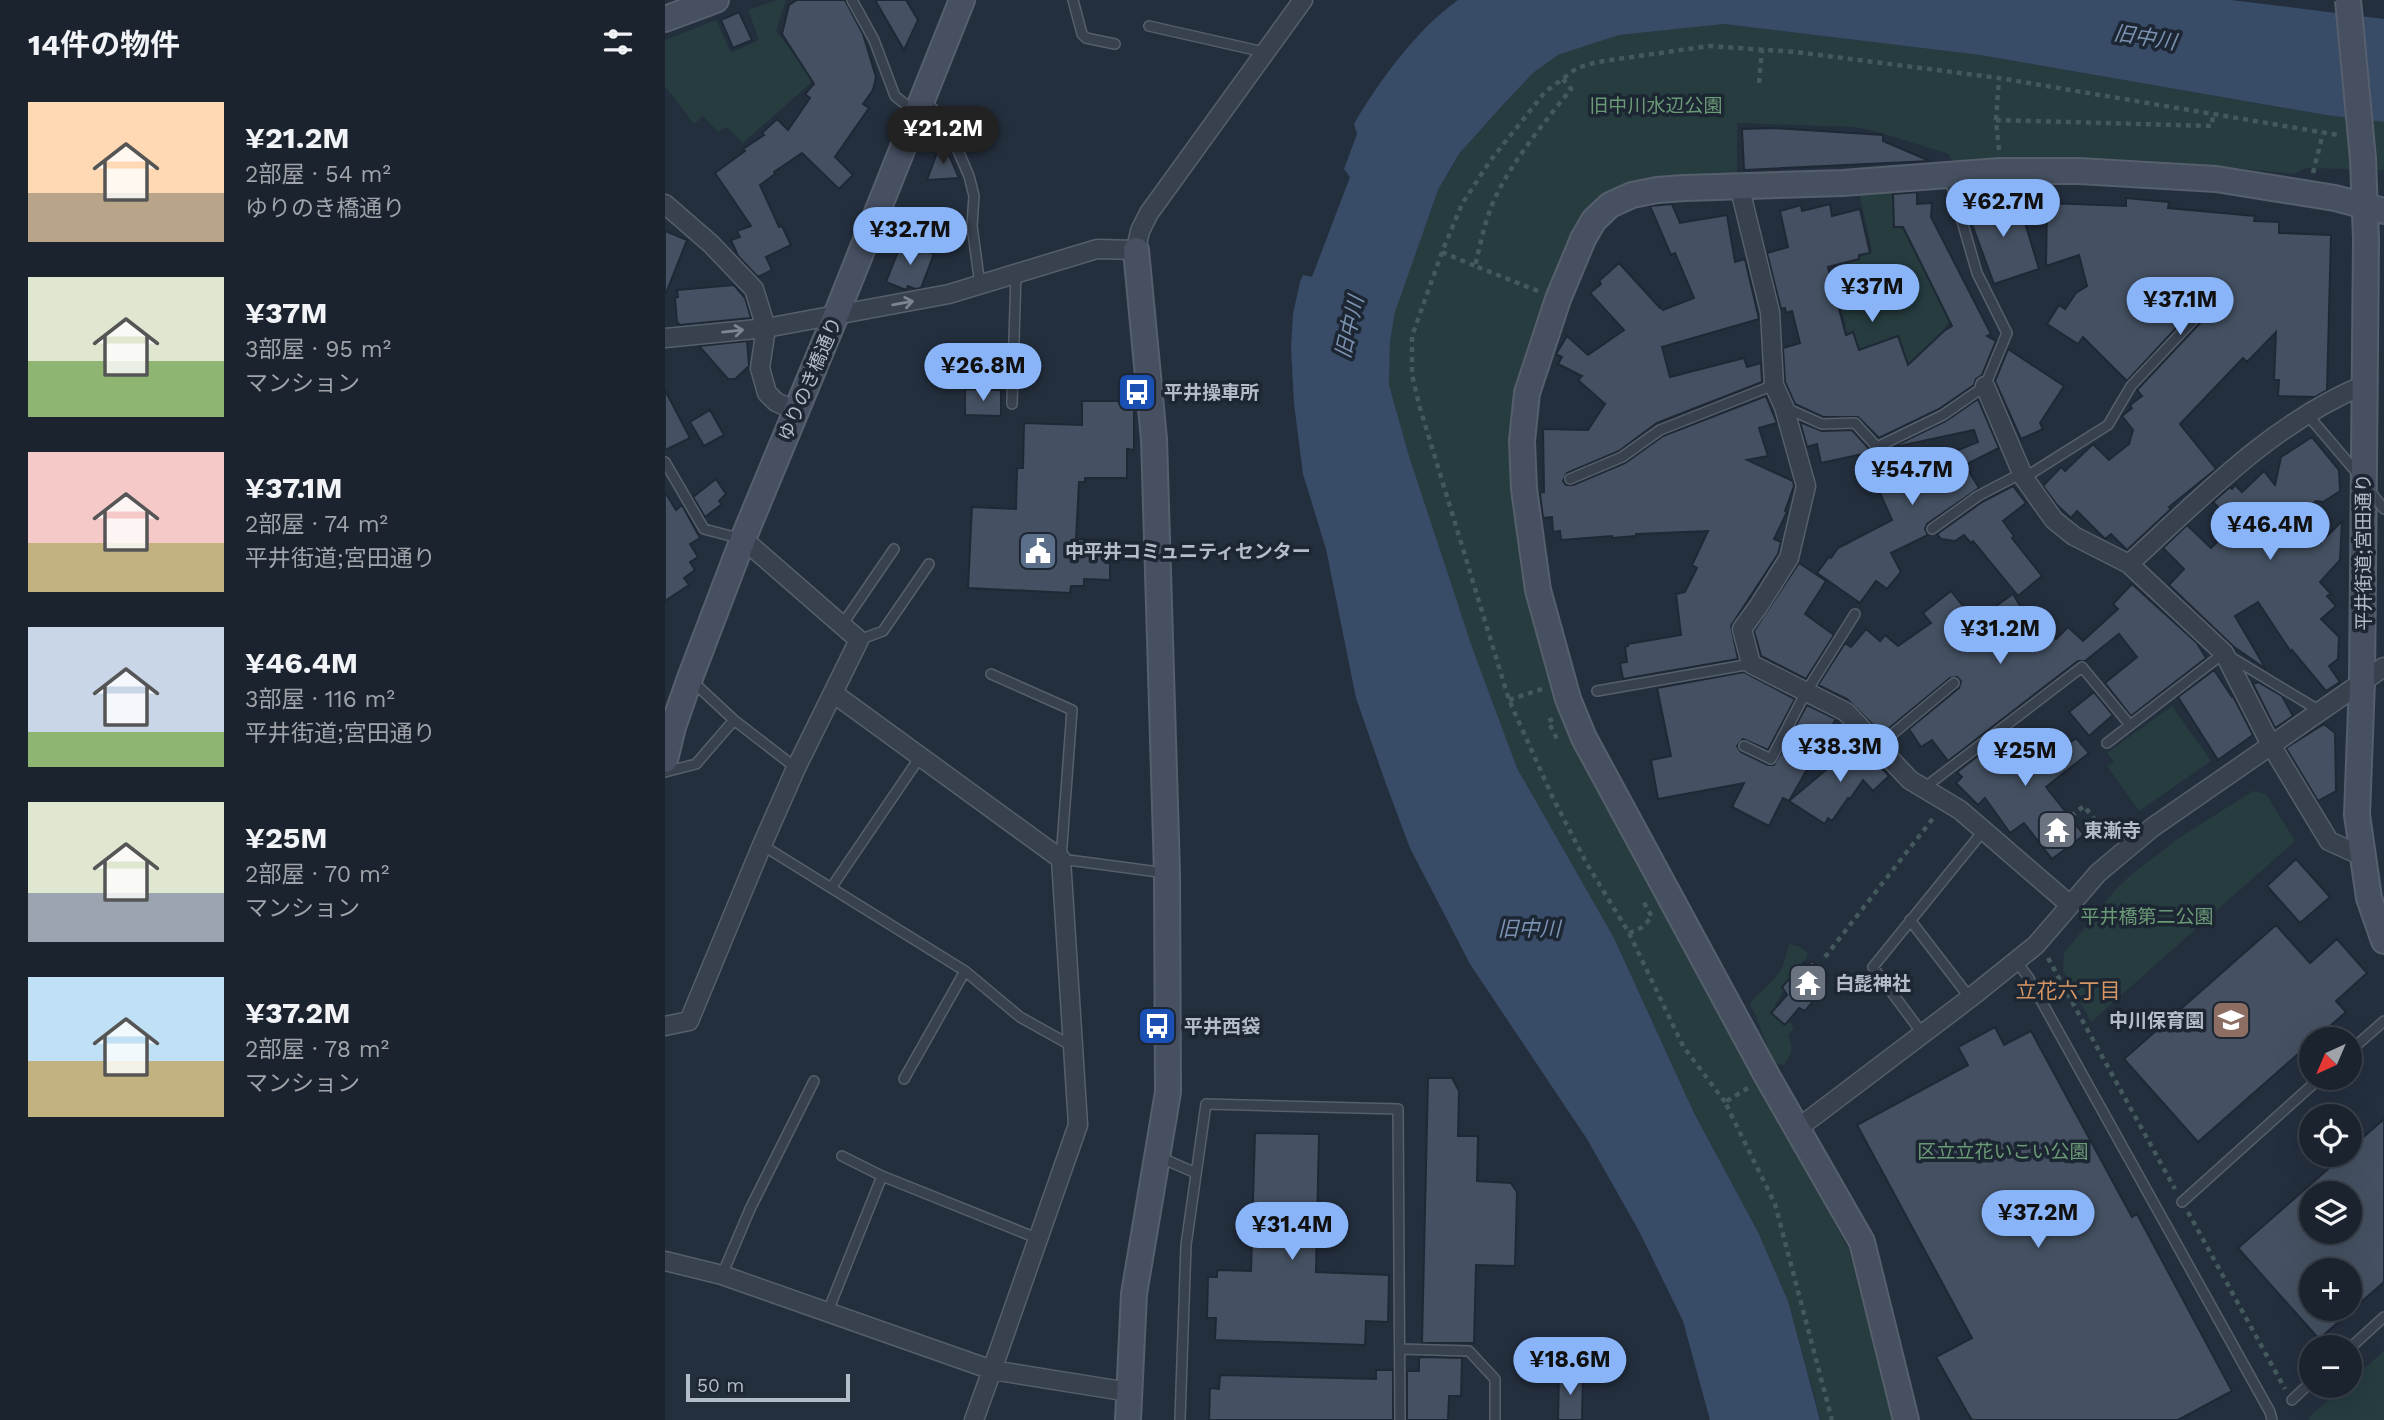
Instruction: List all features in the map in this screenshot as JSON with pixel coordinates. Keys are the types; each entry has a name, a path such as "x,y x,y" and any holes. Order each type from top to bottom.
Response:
{"street":[{"path":"665,19 716,0"},
{"name":"ゆりのき橋通り","path":"665,760 690,678 743,539 962,0"},
{"path":"1128,1420 1134,1294 1168,1092 1167,873 1154,439 1136,250 1140,231 1149,213 1303,0"},
{"path":"1287,24 1318,0"},
{"name":"平井街道;宮田通り","path":"2348,0 2363,159 2374,209 2364,385 2362,682 2357,815 2369,898 2384,941"},
{"path":"1906,1420 1862,1242 1797,1129 1584,738 1568,699 1538,590 1524,489 1522,440 1527,393 1558,299 1583,239 1594,220 1610,205 1632,195 1657,190 1843,183 2000,171 2092,172 2216,180 2335,198 2374,209"},
{"path":"1739,185 1770,312 1774,385 1784,407 1806,486 1789,558 1742,629 1751,664 1846,712 1910,780 1960,810 2070,905"},
{"path":"665,204 711,244 754,289 766,328 760,368 767,393 776,402 796,411"},
{"path":"665,338 766,328 949,294 1097,249 1136,250"},
{"path":"2129,564 2219,482 2306,413 2364,385"},
{"path":"1985,386 2023,475 2054,520 2074,536 2129,564 2224,653 2271,745 2329,841 2361,856"},
{"path":"665,1026 689,1021 796,768 859,640 743,539"},
{"path":"1797,1129 2036,945 2098,873 2119,853 2384,667"},
{"path":"833,693 1061,859 1078,1125 974,1420"},
{"path":"665,1261 722,1275 992,1370 1129,1392"}],"lane":[{"path":"852,0 874,40 895,96 920,106 947,125 969,176 974,196 972,226 980,285"},
{"path":"1073,0 1082,34 1086,38 1115,44"},
{"path":"1149,26 1264,52"},
{"path":"1784,407 1822,424 1855,423 1877,447 1943,415 1985,386 2007,333 1977,273 1948,174"},
{"path":"1012,404 1016,274"},
{"path":"1932,528 1977,496 2023,475 2108,425 2131,386 2197,316 2208,298"},
{"path":"1570,479 1622,457 1660,430 1774,385"},
{"path":"2306,413 2364,481 2384,509"},
{"path":"665,462 703,528 743,539"},
{"path":"842,625 894,549"},
{"path":"859,640 883,631 929,564"},
{"path":"1744,746 1771,759 1807,692 1855,614"},
{"path":"2107,743 2224,653 2321,711"},
{"path":"1597,691 1751,664"},
{"path":"1924,788 2082,667 2130,725"},
{"path":"991,674 1072,710 1061,859 1167,873"},
{"path":"690,678 734,720 796,768"},
{"path":"1878,746 1954,683"},
{"path":"665,772 696,764 734,720"},
{"path":"831,888 920,757"},
{"path":"1922,1033 1873,967 1984,830"},
{"path":"762,845 965,971 1020,1017 1072,1046"},
{"path":"1910,920 1970,998"},
{"path":"2016,961 2042,1001 2272,1420"},
{"path":"904,1079 965,971"},
{"path":"2363,1040 2384,1021"},
{"path":"722,1275 750,1209 814,1081"},
{"path":"2182,1202 2307,1090"},
{"path":"1180,1420 1186,1245 1206,1104 1398,1110 1401,1420"},
{"path":"842,1156 882,1176 1039,1239"},
{"path":"1158,1156 1196,1173"},
{"path":"828,1311 882,1176"},
{"path":"2362,1337 2384,1317"},
{"path":"1400,1349 1469,1351 1495,1379 1495,1420"},
{"path":"2292,1400 2299,1393"}],"path":[{"path":"1832,1420 1775,1204 1725,1102 1683,1046 1629,933 1587,864 1553,798 1509,700 1412,375 1412,336 1442,252 1462,204 1490,161 1545,92 1577,68 1657,51 1709,46 1762,49 1999,78 2347,136"},
{"path":"1759,83 1762,49"},
{"path":"1999,78 1996,120 2000,171"},
{"path":"1475,266 1489,213 1498,192 1571,89 1563,79"},
{"path":"1996,120 2212,126 2213,114"},
{"path":"2312,176 2323,133"},
{"path":"1442,252 1558,299"},
{"path":"1509,700 1542,689"},
{"path":"2071,816 2084,806 2112,841"},
{"path":"1825,957 1941,808"},
{"path":"2036,945 2045,953 2292,1400"},
{"path":"1725,1102 1736,1095"}],"green space":[{"path":"777,0 786,0 776,31 814,80 743,143 727,127 718,132 703,116 694,124 665,86 665,40 716,20 731,53 759,40 748,10"},
{"name":"旧中川水辺公園","path":"1724,24 1980,55 2326,115 2384,122 2384,170 2305,168 2295,174 2154,161 2083,158 2012,159 1954,166 1949,154 1855,127 1737,123 1737,175 1668,175 1633,181 1618,187 1603,195 1583,214 1558,264 1522,369 1509,436 1512,491 1542,653 1728,1025 1849,1250 1892,1420 1821,1420 1788,1301 1758,1232 1694,1113 1614,938 1517,768 1473,651 1409,456 1389,385 1394,312 1438,190 1461,152 1501,107 1533,73 1558,55 1619,35"},
{"path":"1891,191 1892,200 1950,321 1933,342 1942,358 1853,394 1833,330 1846,325 1830,273 1872,251 1859,192"},
{"path":"2172,706 2211,761 2139,811 2107,766 2114,762 2107,753"},
{"name":"平井橋第二公園","path":"2253,791 2266,794 2295,841 2091,1022 2063,970 2064,953 2116,889 2132,874 2179,838"},
{"path":"1790,944 1808,953 1805,962 1775,1004 1794,1027 1788,1036 1791,1051 1784,1065 1774,1063 1750,1005 1780,971"},
{"path":"2384,1351 2384,1420 2308,1418 2330,1398 2362,1398 2362,1370"}],"water":[{"name":"旧中川","path":"1458,0 2231,0 2384,19 2384,122 2326,115 1980,55 1724,24 1619,35 1558,55 1533,73 1459,154 1438,190 1395,312 1390,341 1389,385 1409,456 1473,650 1517,768 1614,938 1694,1113 1758,1232 1788,1301 1820,1420 1710,1420 1683,1321 1639,1231 1587,1139 1470,964 1410,848 1356,698 1326,549 1303,474 1294,403 1291,347 1293,314 1300,282 1303,275 1312,277 1350,177 1344,169 1357,134 1354,124 1400,57 1428,26"}],"building":[{"path":"797,0 845,0 863,34 876,77 873,90 863,104 869,108 835,157 853,175 839,189 802,153 760,185 779,227 782,226 791,245 766,257 772,270 758,277 738,256 731,240 740,237 737,231 751,226 715,173 764,135 762,133 777,119 788,130 810,98 805,94 814,84 782,34 789,5"},
{"path":"875,0 906,0 918,20 904,50"},
{"path":"739,12 752,40 733,48 721,20"},
{"path":"1773,128 1883,135 1883,141 1930,161 1744,170 1742,129"},
{"path":"942,139 959,178 927,180"},
{"path":"1917,192 1917,204 1932,203 1931,217 1991,334 1987,336 1996,341 1982,375 1976,379 1974,385 1939,409 1879,438 1858,417 1823,417 1795,404 1785,382 1783,348 1800,343 1792,311 1786,313 1785,308 1781,309 1767,253 1788,247 1780,211 1801,205 1802,211 1830,204 1832,216 1860,209 1870,253 1859,255 1859,259 1828,267 1846,335 1853,332 1859,350 1898,336 1908,365 1952,326 1903,227 1894,227 1893,194"},
{"path":"2126,198 2169,202 2168,208 2255,216 2254,221 2279,222 2279,233 2331,235 2327,390 2315,397 2278,396 2279,380 2274,380 2276,332 2247,362 2243,358 2180,424 2216,469 2169,507 2171,509 2127,550 2111,534 2105,539 2077,511 2071,518 2043,486 2061,467 2065,471 2093,444 2109,460 2129,444 2133,430 2122,416 2132,408 2130,405 2142,396 2137,390 2202,321 2215,296 2211,291 2204,291 2191,312 2127,381 2083,337 2078,344 2047,324 2059,305 2065,309 2076,293 2087,286 2079,255 2046,266 2047,203 2126,206"},
{"path":"1984,202 2019,203 2039,269 1994,284 1966,208"},
{"path":"1672,204 1680,223 1727,215 1735,262 1745,259 1759,319 1662,347 1670,377 1744,358 1747,367 1761,363 1762,382 1657,423 1619,451 1567,473 1563,481 1566,485 1573,485 1625,463 1663,436 1766,396 1777,423 1759,428 1768,456 1747,460 1793,481 1794,486 1785,511 1787,512 1774,539 1781,542 1778,554 1731,626 1738,659 1623,679 1620,663 1627,662 1625,647 1628,644 1681,635 1676,594 1685,592 1697,568 1692,565 1708,531 1561,540 1560,531 1553,532 1552,517 1543,518 1540,493 1544,492 1543,429 1588,430 1605,404 1578,380 1582,376 1558,364 1562,357 1556,354 1567,336 1588,355 1624,330 1590,293 1619,263 1663,310 1694,298 1675,253 1671,255 1650,206"},
{"path":"665,231 687,240 666,293 665,292"},
{"path":"902,241 934,254 921,288 908,286 906,290 886,282"},
{"path":"734,285 745,298 751,318 680,325 677,322 677,290"},
{"path":"747,341 749,366 735,379 728,379 699,346"},
{"path":"2008,349 2064,386 2040,423 2043,429 2021,439 1995,381"},
{"path":"965,389 1001,390 1001,416 965,415"},
{"path":"665,390 690,438 665,450"},
{"path":"1978,399 1999,448 1965,465 1979,488 1927,524 1925,529 1928,535 1891,553 1901,572 1887,589 1876,581 1860,603 1817,573 1838,548 1892,520 1876,484 1978,442 1974,430 1890,448 1946,421"},
{"path":"1082,401 1134,401 1134,450 1127,449 1127,478 1085,478 1085,482 1079,482 1076,539 1107,540 1106,563 1110,563 1110,580 1084,579 1084,586 1071,586 1070,593 968,588 972,507 1016,509 1017,468 1023,468 1024,423 1082,425"},
{"path":"710,410 724,435 704,446 690,422"},
{"path":"1800,422 1822,431 1852,430 1872,452 1821,463 1817,444 1807,447"},
{"path":"2312,437 2339,470 2340,491 2323,502 2316,501 2297,517 2320,543 2342,521 2340,560 2320,582 2331,594 2327,596 2336,606 2321,619 2339,637 2338,659 2329,666 2340,682 2326,691 2292,650 2291,652 2258,602 2235,616 2266,669 2234,647 2169,585 2184,569 2163,548 2187,525 2211,548 2235,524 2213,502 2235,485 2242,492 2264,471 2275,485 2281,457"},
{"path":"716,479 726,494 719,501 722,504 705,517 693,497"},
{"path":"2013,486 2026,503 2003,521 2014,536 2012,538 2042,576 2018,596 1973,541 1971,543 1964,535 1955,541 1941,539 1937,534 1982,502"},
{"path":"665,492 676,510 682,505 700,538 690,544 698,557 690,562 695,570 684,578 689,585 665,601"},
{"path":"1799,563 1826,581 1805,614 1834,635 1806,679 1761,656 1754,631"},
{"path":"2132,584 2197,643 2206,658 2131,716 2105,683 2137,657 2119,634 2085,661 2078,661 1948,761 1932,740 1921,747 1909,729 1959,688 1961,681 1957,677 1950,678 1882,734 1847,699 1818,685 1845,643 1851,647 1866,629 1880,641 1885,635 1898,646 1931,623 1923,613 1951,591 1975,621 2013,594 2036,633 2043,626 2056,639 2068,627 2083,641 2118,609 2113,604"},
{"path":"2214,670 2233,696 2253,735 2218,760 2178,697"},
{"path":"1744,672 1795,699 1768,750 1743,739 1737,746 1741,752 1768,765 1774,765 1807,705 1836,719 1789,801 1783,798 1769,826 1732,807 1744,783 1658,799 1651,760 1671,756 1657,688"},
{"path":"2258,682 2282,696 2293,716 2275,728 2253,684"},
{"path":"2094,692 2113,715 2089,736 2069,712"},
{"path":"2324,724 2335,733 2336,791 2318,801 2286,748"},
{"path":"2010,731 2024,749 2042,735 2057,753 2076,738 2089,753 2046,787 2084,835 2052,859 2024,823 2010,833 1985,798 1978,805 1956,783 1962,777 1957,772"},
{"path":"1858,743 1889,776 1873,791 1863,780 1832,821 1828,818 1825,824 1789,801"},
{"path":"2296,859 2330,897 2300,923 2267,886"},
{"path":"2276,925 2310,963 2337,939 2367,973 2336,1001 2346,1012 2329,1027 2299,1027 2299,1053 2198,1142 2124,1059"},
{"path":"1812,961 1829,975 1825,979 1829,982 1805,1011 1799,1008 1785,1025 1771,1013 1787,995 1782,987 1804,962 1808,965"},
{"path":"1995,1027 2004,1045 2031,1031 2132,1217 2137,1214 2232,1391 2178,1420 1972,1420 1936,1357 1972,1338 1857,1125 1968,1065 1958,1047"},
{"path":"1428,1078 1452,1078 1459,1091 1458,1136 1478,1136 1477,1181 1511,1183 1517,1192 1515,1266 1476,1265 1474,1343 1422,1343"},
{"path":"2384,1119 2384,1282 2362,1301 2362,1258 2299,1258 2299,1317 2238,1248 2299,1194 2299,1244 2362,1244 2362,1181 2314,1181 2330,1167 2362,1167 2362,1138"},
{"path":"1255,1133 1319,1134 1316,1272 1389,1275 1388,1322 1366,1321 1365,1345 1215,1340 1216,1318 1207,1318 1208,1277 1217,1277 1217,1270 1251,1271"},
{"path":"2303,1321 2340,1321 2324,1335 2315,1335"},
{"path":"1421,1357 1462,1358 1461,1396 1449,1396 1448,1420 1407,1420 1407,1371 1419,1371"},
{"path":"1376,1370 1393,1370 1393,1420 1209,1420 1210,1388 1219,1389 1220,1375 1376,1379"},
{"path":"1559,1373 1583,1374 1582,1420 1558,1420"}],"place":[{"name":"平井操車所","path":"1137,392"},
{"name":"中平井コミュニティセンター","path":"1038,551"},
{"name":"東漸寺","path":"2057,830"},
{"name":"白髭神社","path":"1808,983"},
{"name":"中川保育園","path":"2231,1020"},
{"name":"平井西袋","path":"1157,1026"}],"district":[{"name":"立花六丁目","path":"2068,990"}],"park label":[{"name":"区立立花いこい公園","path":"2003,1151"}]}
